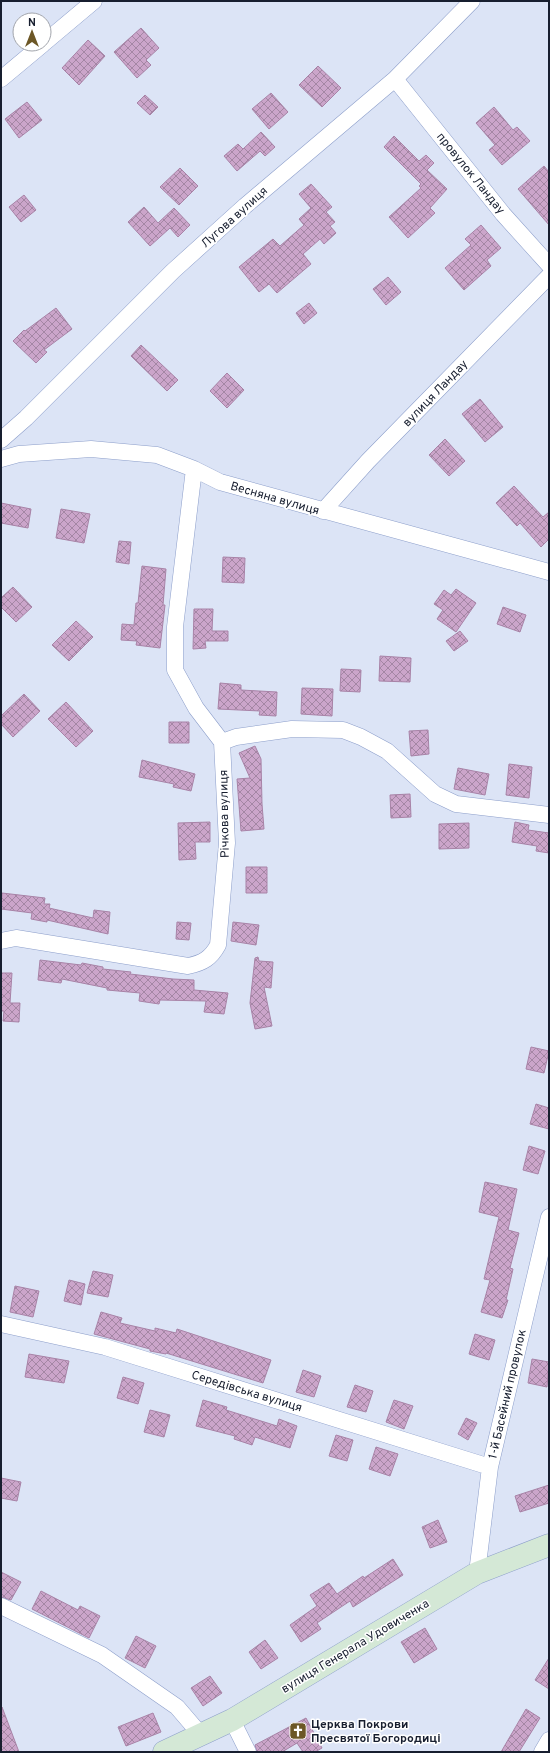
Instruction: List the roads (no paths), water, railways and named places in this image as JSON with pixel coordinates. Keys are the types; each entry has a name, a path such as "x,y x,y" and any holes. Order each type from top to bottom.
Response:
{"main road":[{"name":"вулиця Генерала Удовиченка","path":"164,1752 232,1720 477,1573 549,1545"}],"street":[{"path":"52,37 94,1"},
{"name":"Лугова вулиця","path":"1,440 26,418 173,271 245,206 395,79 472,1"},
{"path":"1,79 34,52"},
{"name":"провулок Ландау","path":"395,79 504,214 549,265"},
{"name":"вулиця Ландау","path":"323,511 368,461 549,276"},
{"name":"Весняна вулиця","path":"1,459 19,454 91,449 157,455 220,482 549,572"},
{"path":"194,470 175,627 175,670 196,708 222,742 236,737 292,729 343,730 361,737 387,751 435,794 456,804 549,815"},
{"name":"Річкова вулиця","path":"1,941 16,938 188,966 198,964 206,960 218,945 226,842 222,742"},
{"name":"1-й Басейний провулок","path":"477,1573 490,1467 549,1217"},
{"name":"Середівська вулиця","path":"1,1324 105,1346 490,1467"},
{"path":"1,1606 102,1656 177,1706 201,1735"},
{"path":"232,1720 248,1752"},
{"path":"542,1752 549,1740"}],"place":[{"name":"Церква Покрови Пресвятої Богородиці","path":"298,1731"}]}
